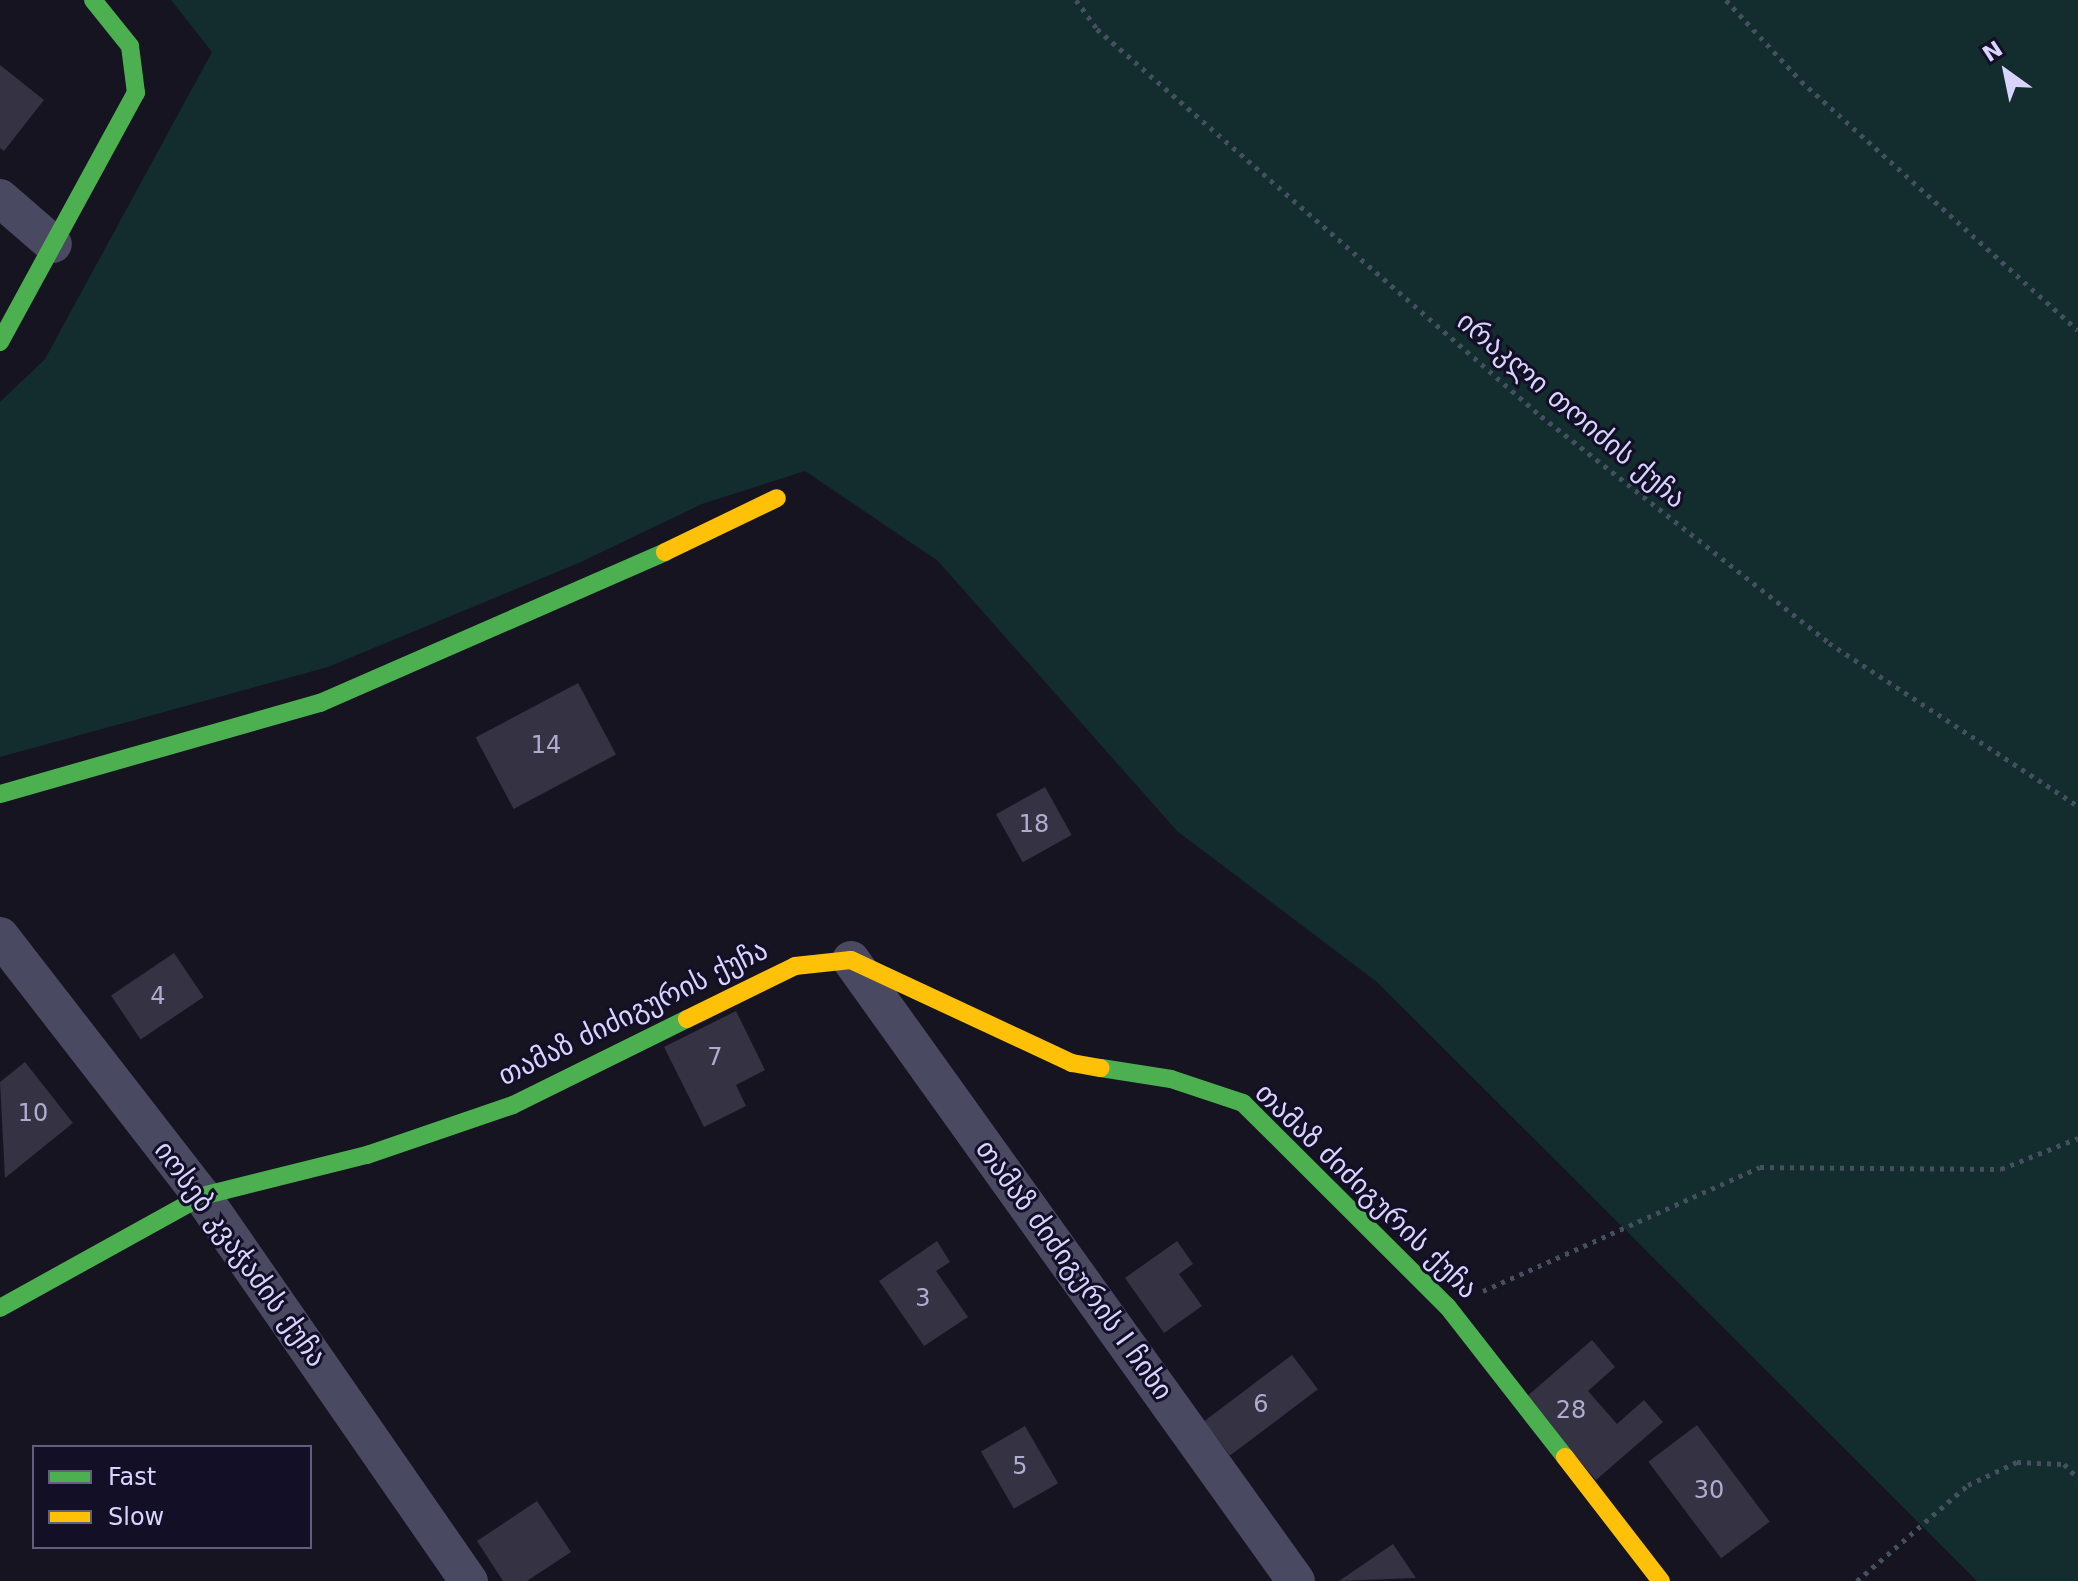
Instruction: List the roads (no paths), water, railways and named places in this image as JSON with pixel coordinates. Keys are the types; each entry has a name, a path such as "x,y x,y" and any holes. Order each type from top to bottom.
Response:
{"street":[{"path":"0,342 136,93 130,46 93,0"},
{"path":"0,198 53,244"},
{"path":"0,794 320,703 546,609 777,498"},
{"name":"იოსებ კვაჭაძის ქუჩა","path":"0,936 202,1196 469,1581"},
{"name":"თამაზ ძიძიგურის ქუჩა","path":"0,1308 202,1196 367,1155 513,1105 795,966 851,960 1072,1063 1171,1079 1243,1103 1447,1306 1661,1581"},
{"name":"თამაზ ძიძიგურის I ჩიხი","path":"851,960 1296,1581"}]}
